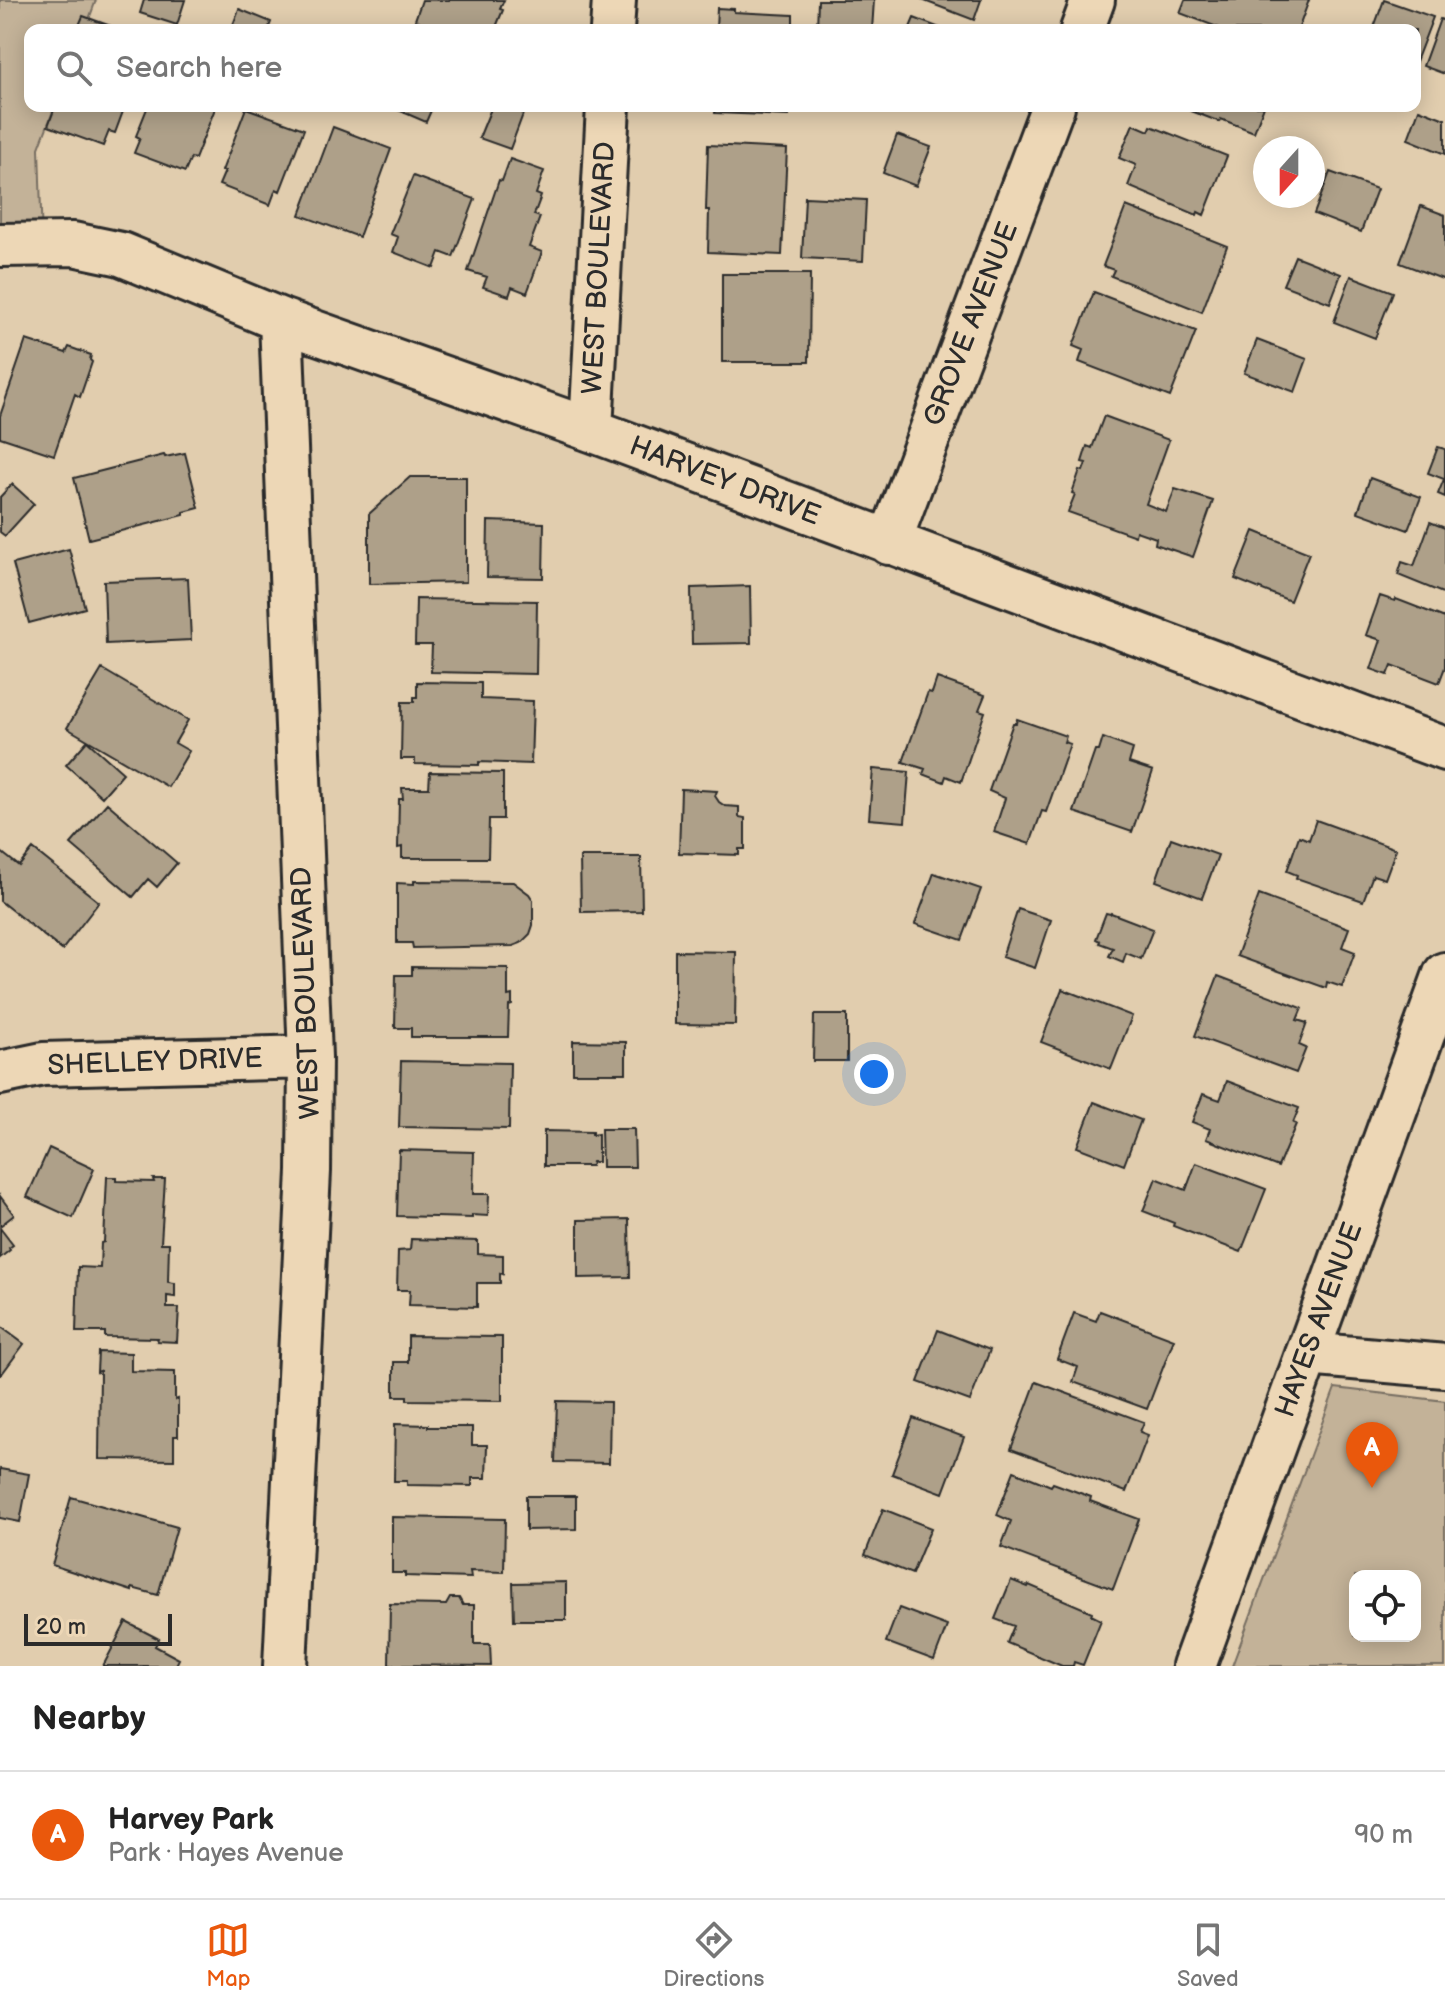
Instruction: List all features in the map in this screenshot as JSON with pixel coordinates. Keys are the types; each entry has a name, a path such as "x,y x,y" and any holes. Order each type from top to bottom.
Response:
{"street":[{"path":"612,24 614,0"},
{"path":"1084,24 1093,0"},
{"name":"WEST BOULEVARD","path":"591,430 608,112"},
{"name":"GROVE AVENUE","path":"889,543 1051,112"},
{"name":"HARVEY DRIVE","path":"0,245 73,244 121,254 281,320 591,430 1445,749"},
{"name":"WEST BOULEVARD","path":"281,320 310,1057 309,1187 285,1666"},
{"name":"HAYES AVENUE","path":"1194,1666 1445,974"},
{"name":"SHELLEY DRIVE","path":"0,1073 43,1064 310,1057"},
{"path":"1307,1354 1445,1366"}],"shaded area":[{"path":"0,0 96,0 87,24 24,24 24,112 53,112 39,148 42,244 0,244"},
{"path":"1335,1388 1445,1401 1445,1666 1232,1666"}],"building":[{"path":"144,0 185,0 177,24 140,13"},
{"path":"422,0 504,0 497,24 426,24 415,20"},
{"path":"818,0 874,0 872,24 817,24"},
{"path":"922,0 981,0 974,20"},
{"path":"1185,0 1309,0 1300,24 1209,24 1180,13"},
{"path":"1384,0 1433,17 1421,48 1421,24 1375,24"},
{"path":"717,8 734,9 734,12 793,15 793,24 716,24"},
{"path":"239,9 271,22 270,24 233,24"},
{"path":"83,16 105,24 80,24"},
{"path":"914,18 930,24 912,24"},
{"path":"1440,19 1445,21 1445,74 1423,66"},
{"path":"1421,110 1445,119 1445,154 1408,139"},
{"path":"53,112 123,112 115,133 109,131 103,146 48,126"},
{"path":"146,112 214,112 195,159 191,158 185,172 134,153 140,138 136,136"},
{"path":"244,112 257,112 304,129 280,191 276,189 270,205 219,185 225,171 222,171"},
{"path":"403,112 430,112 426,122"},
{"path":"490,112 524,112 510,149 479,138"},
{"path":"715,112 789,112 789,116"},
{"path":"1194,112 1262,112 1254,132 1221,119 1220,122"},
{"path":"1133,124 1149,131 1151,126 1227,156 1204,215 1198,212 1197,215 1128,186 1136,165 1119,158"},
{"path":"333,127 391,149 359,237 300,215"},
{"path":"897,135 931,147 916,186 883,173"},
{"path":"708,145 787,149 782,255 708,252"},
{"path":"510,159 544,171 536,194 541,196 534,215 540,217 529,247 542,252 527,293 512,287 509,296 483,287 487,277 468,271 499,180 502,181"},
{"path":"1330,172 1377,189 1361,232 1314,214 1316,208 1325,208 1325,185"},
{"path":"413,176 475,199 453,257 440,252 434,268 393,252 398,237 390,234"},
{"path":"805,197 866,200 863,261 802,258"},
{"path":"1126,206 1227,246 1202,312 1111,276 1114,270 1103,266"},
{"path":"1421,206 1445,215 1445,280 1400,263"},
{"path":"1295,256 1341,274 1330,303 1283,285"},
{"path":"722,274 810,274 809,362 722,362"},
{"path":"1351,276 1393,292 1375,338 1334,322"},
{"path":"1094,292 1196,331 1170,397 1079,362 1083,350 1073,346"},
{"path":"26,340 66,353 69,347 91,355 92,362 80,397 75,394 54,455 0,437 0,416"},
{"path":"1257,340 1307,359 1295,392 1244,373"},
{"path":"1104,416 1169,440 1146,504 1166,512 1175,489 1213,501 1193,557 1155,544 1156,538 1136,531 1135,536 1068,512 1080,470 1083,471 1086,463 1082,462 1087,446 1092,448"},
{"path":"1438,447 1445,449 1445,497 1438,494 1444,479 1428,473"},
{"path":"185,453 199,508 184,512 184,515 89,539 74,478 164,455"},
{"path":"410,477 466,477 466,582 369,584 369,514"},
{"path":"1370,478 1421,497 1408,530 1358,512"},
{"path":"12,484 34,504 5,536 0,532 0,497"},
{"path":"488,521 544,523 543,578 487,577"},
{"path":"1430,522 1445,528 1445,594 1398,575 1402,562 1414,566"},
{"path":"1254,531 1309,553 1290,601 1235,579"},
{"path":"69,549 85,608 29,623 13,564"},
{"path":"188,578 191,640 106,644 104,581"},
{"path":"750,586 751,643 692,644 691,588"},
{"path":"1380,596 1445,618 1445,667 1439,683 1392,665 1388,675 1371,669 1381,640 1366,635"},
{"path":"416,599 537,601 536,674 431,672 432,645 415,645"},
{"path":"102,669 188,720 175,743 189,751 168,787 67,728"},
{"path":"937,678 985,695 979,710 985,712 961,782 946,776 944,782 923,774 925,769 903,762 928,692 932,693"},
{"path":"417,682 481,683 481,699 533,701 531,764 415,764 415,759 401,759 402,702 414,702"},
{"path":"1017,719 1066,736 1064,742 1070,744 1046,812 1042,811 1030,844 994,832 1005,798 989,791"},
{"path":"1103,738 1133,749 1129,763 1153,771 1132,832 1074,812 1095,751 1099,751"},
{"path":"87,741 123,773 102,797 66,765"},
{"path":"873,769 909,772 905,822 869,819"},
{"path":"430,772 503,773 503,819 489,819 488,858 402,858 402,847 398,848 402,788 429,788"},
{"path":"681,789 717,791 715,796 719,802 725,806 739,807 739,817 745,818 745,849 739,849 739,855 679,853"},
{"path":"107,803 177,863 157,887 148,879 133,897 71,844"},
{"path":"1316,820 1396,849 1385,879 1373,875 1363,901 1296,878 1297,875 1287,871 1299,836 1309,840"},
{"path":"1171,838 1218,855 1202,898 1156,881"},
{"path":"33,849 99,902 62,950 0,901 0,851 19,866"},
{"path":"580,857 641,857 642,911 581,912"},
{"path":"934,873 981,889 962,940 915,924"},
{"path":"414,881 513,882 533,900 530,934 513,946 413,948 412,943 397,943 397,883 414,884"},
{"path":"1259,895 1349,928 1342,947 1355,952 1342,987 1327,982 1326,988 1237,956"},
{"path":"1018,909 1051,920 1035,968 1002,957"},
{"path":"1106,913 1153,929 1141,959 1126,953 1123,962 1109,956 1113,948 1099,943 1096,939"},
{"path":"675,951 736,952 735,1025 675,1024"},
{"path":"412,967 508,968 508,996 512,995 512,1005 509,1006 508,1037 411,1037 411,1028 395,1028 396,975 412,975"},
{"path":"1218,976 1302,1008 1297,1020 1307,1023 1299,1045 1306,1048 1296,1073 1195,1036"},
{"path":"1062,989 1132,1016 1111,1069 1041,1042"},
{"path":"814,1015 847,1015 847,1061 813,1061"},
{"path":"573,1041 626,1042 626,1073 573,1073"},
{"path":"401,1061 510,1063 509,1129 399,1127"},
{"path":"1227,1081 1299,1108 1293,1123 1296,1124 1278,1167 1206,1139 1210,1129 1192,1122 1203,1094 1220,1100"},
{"path":"1094,1102 1141,1120 1124,1165 1077,1147"},
{"path":"601,1129 634,1129 635,1167 602,1167"},
{"path":"544,1131 598,1134 598,1162 592,1162 591,1166 544,1166"},
{"path":"49,1148 94,1169 73,1218 27,1197"},
{"path":"399,1150 474,1152 473,1194 489,1194 488,1216 397,1216"},
{"path":"1196,1163 1266,1189 1241,1252 1143,1211 1156,1178 1186,1190"},
{"path":"107,1177 116,1177 116,1181 154,1182 153,1179 165,1179 161,1243 169,1243 168,1282 175,1283 175,1297 167,1296 167,1308 179,1308 177,1342 157,1341 158,1338 105,1337 105,1332 76,1332 78,1267 100,1268"},
{"path":"0,1196 14,1215 0,1226"},
{"path":"629,1219 630,1277 578,1278 578,1220"},
{"path":"0,1228 13,1245 0,1258"},
{"path":"411,1239 478,1241 478,1254 503,1255 500,1283 477,1283 477,1307 409,1305 410,1290 397,1290 398,1251 410,1250"},
{"path":"1100,1311 1174,1339 1147,1409 1073,1382 1078,1367 1057,1359 1074,1313 1096,1321"},
{"path":"0,1326 24,1344 1,1375 0,1375"},
{"path":"938,1330 990,1350 970,1401 918,1382"},
{"path":"408,1336 502,1337 502,1401 407,1400 407,1396 394,1396 394,1362 408,1362"},
{"path":"98,1352 131,1353 131,1371 175,1372 178,1436 174,1436 174,1460 99,1459"},
{"path":"1036,1382 1144,1422 1140,1432 1148,1435 1126,1492 1011,1449"},
{"path":"557,1401 610,1402 609,1463 555,1462"},
{"path":"913,1418 964,1437 943,1493 892,1474"},
{"path":"395,1424 472,1427 472,1445 487,1445 486,1478 472,1478 472,1486 407,1485 407,1481 394,1481"},
{"path":"0,1469 29,1474 20,1522 0,1518"},
{"path":"1014,1471 1091,1497 1090,1501 1139,1519 1113,1589 1001,1547 1011,1521 997,1515"},
{"path":"526,1496 576,1496 576,1529 526,1530"},
{"path":"71,1497 177,1527 158,1595 132,1588 132,1591 52,1565"},
{"path":"883,1509 931,1528 912,1574 865,1555"},
{"path":"392,1517 505,1519 504,1572 470,1571 471,1578 392,1573"},
{"path":"1011,1580 1092,1612 1091,1615 1101,1620 1083,1665 1074,1662 1073,1666 1062,1666 1007,1643 1014,1626 995,1619"},
{"path":"566,1582 566,1620 514,1620 513,1583"},
{"path":"450,1598 459,1598 463,1605 474,1605 474,1644 490,1644 491,1666 389,1665 390,1604 446,1605"},
{"path":"899,1608 947,1626 934,1660 886,1642"},
{"path":"126,1622 159,1639 155,1646 179,1659 178,1666 103,1666"}],"place":[{"name":"Harvey Park","path":"1372,1488"}]}
